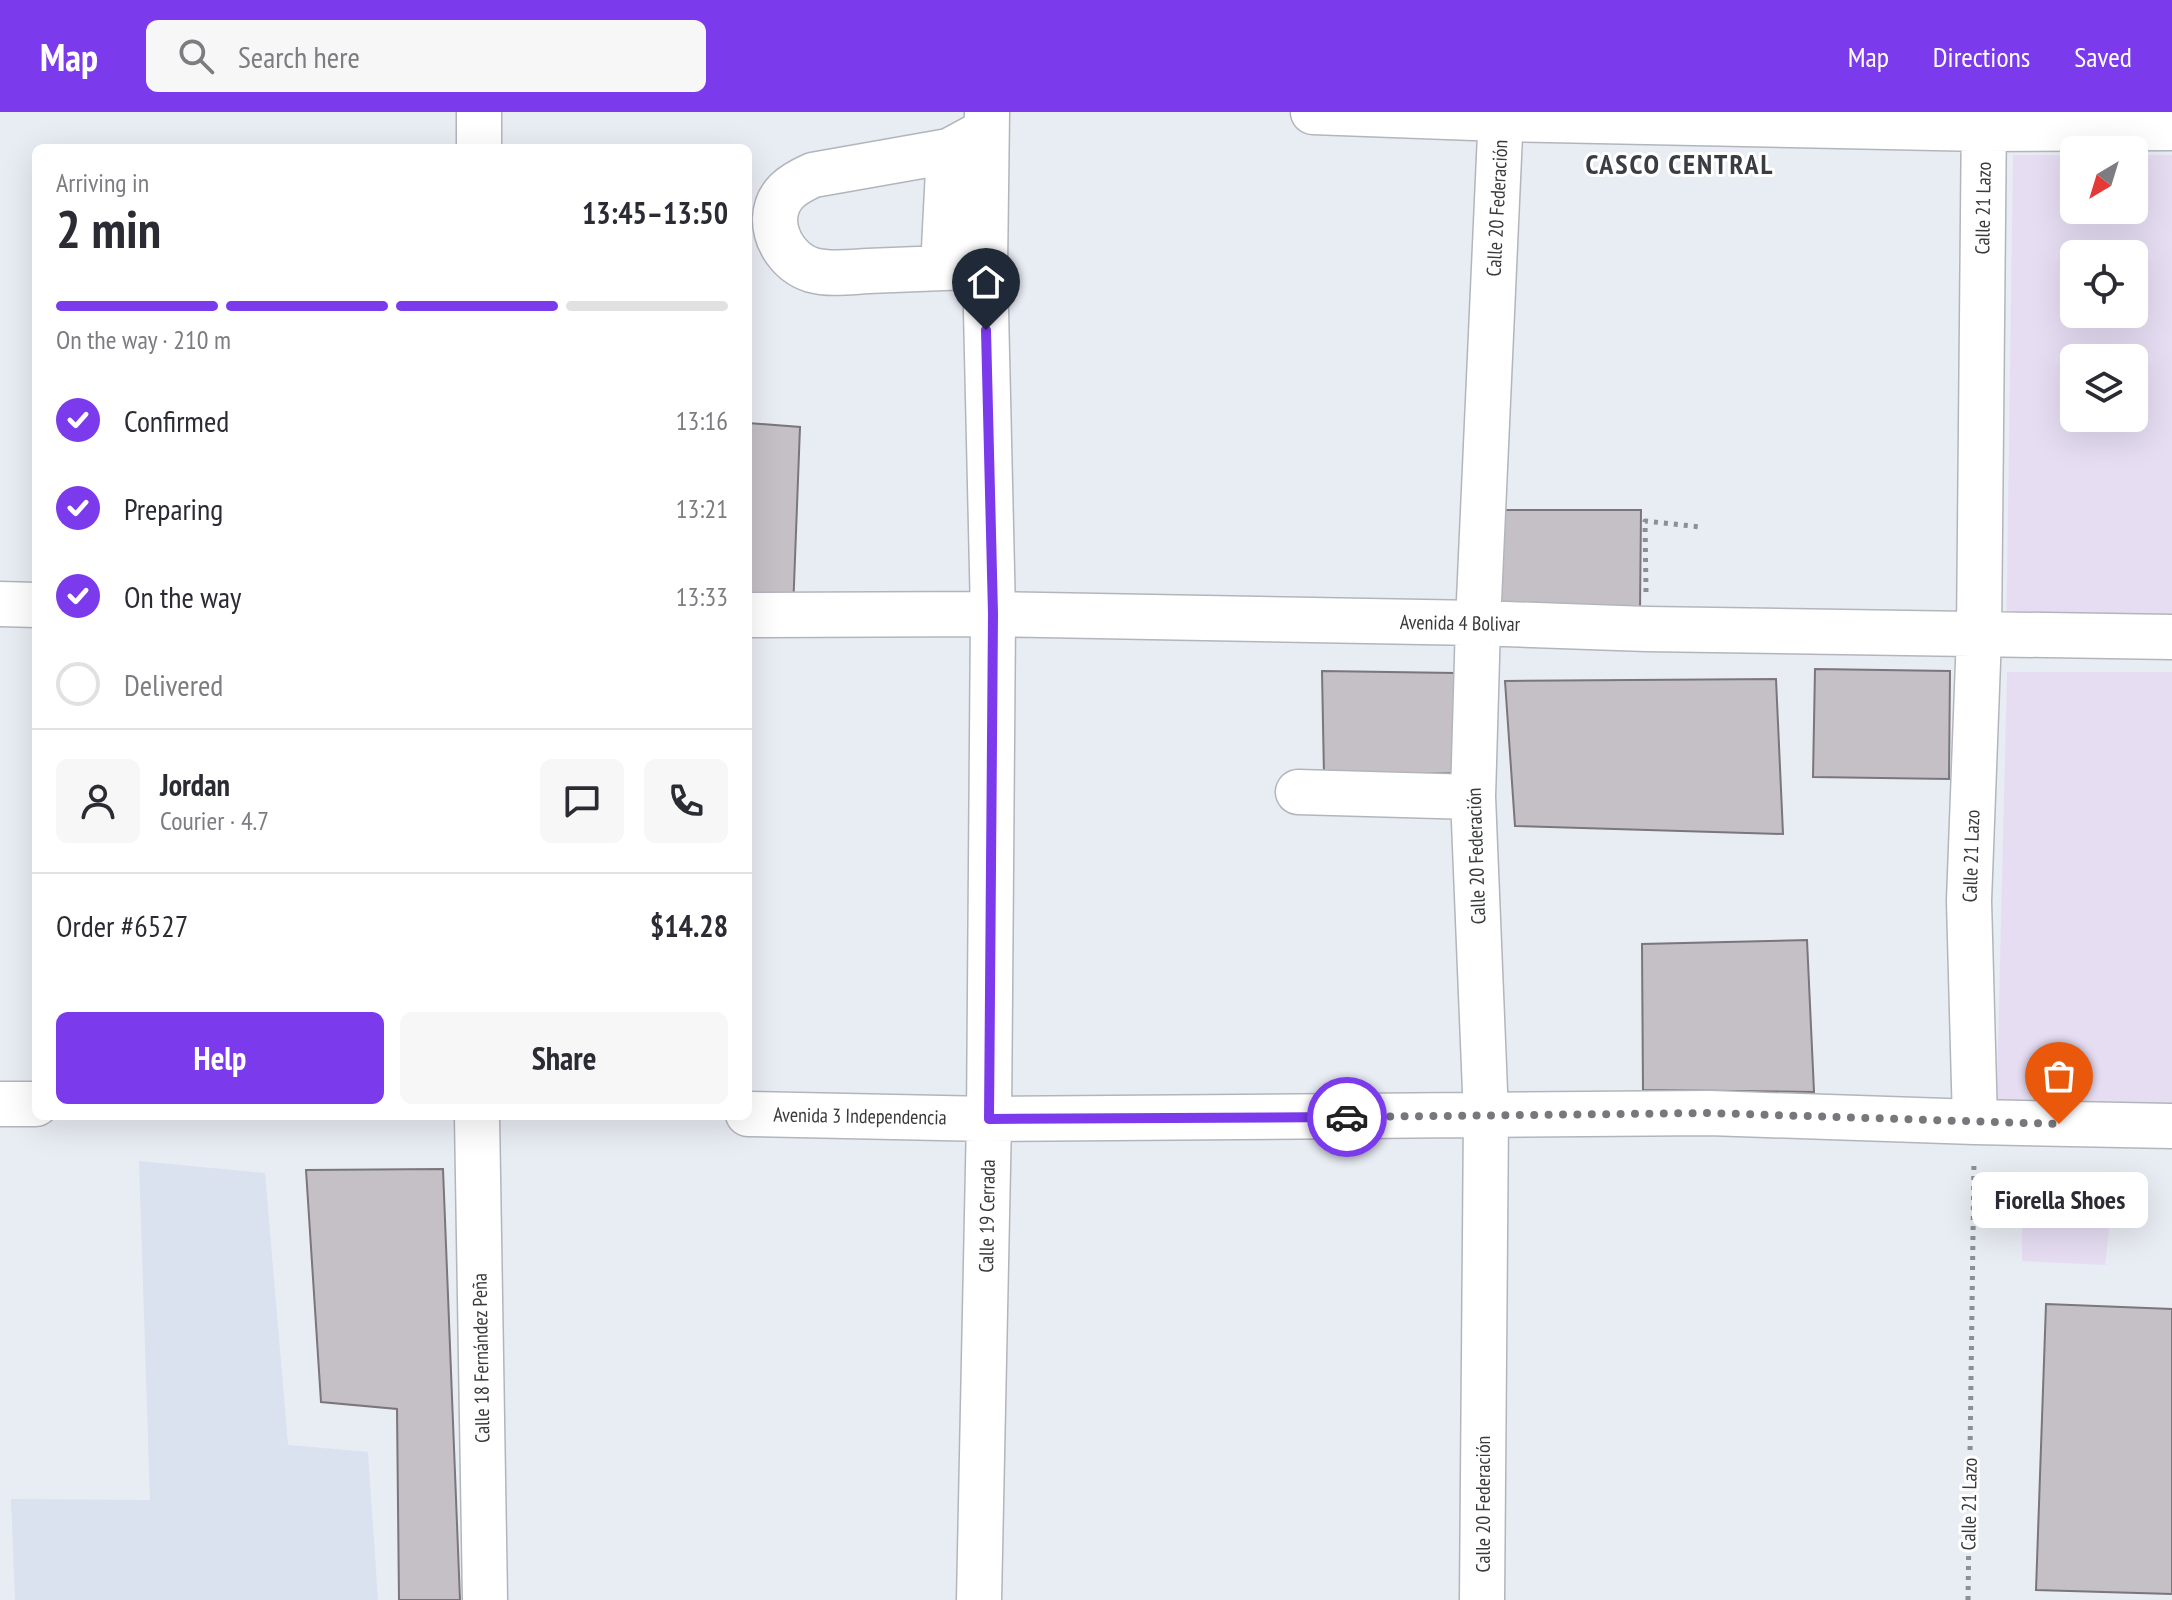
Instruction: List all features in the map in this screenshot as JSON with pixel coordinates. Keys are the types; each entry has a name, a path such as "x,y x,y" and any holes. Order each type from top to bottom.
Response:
{"street":[{"path":"479,112 479,144"},
{"path":"1313,112 1984,120 2172,128"},
{"name":"Calle 20 Federación","path":"1482,1600 1486,1116 1473,797 1501,116"},
{"name":"Calle 21 Lazo","path":"1975,1122 1969,901 1979,635 1984,120"},
{"path":"964,267 837,273 811,270 790,258 776,235 775,217 778,201 793,184 813,175 974,131"},
{"name":"Calle 19 Cerrada","path":"974,131 964,267 993,614 989,1119 979,1600"},
{"path":"0,604 32,605"},
{"name":"Avenida 4 Bolivar","path":"752,615 993,614 2172,637"},
{"path":"1298,792 1473,797"},
{"path":"0,1104 32,1104"},
{"name":"Avenida 3 Independencia","path":"752,1114 989,1119 1709,1113 2172,1126"},
{"name":"Calle 18 Fernández Peña","path":"477,1120 485,1600"}],"path":[{"path":"1647,629 1645,521 1701,527"},
{"name":"Calle 21 Lazo","path":"1968,1600 1975,1122"}],"shaded area":[{"path":"2013,155 2060,155 2060,224 2148,224 2148,155 2172,155 2172,657 2006,656"},
{"path":"2007,672 2172,672 2172,1132 1996,1129"},
{"path":"139,1161 265,1173 288,1445 368,1452 378,1600 15,1600 11,1499 150,1500"},
{"path":"2022,1178 2115,1179 2105,1265 2022,1261"}],"building":[{"path":"752,423 800,427 793,611 752,608"},
{"path":"1496,510 1641,510 1640,611 1490,609"},
{"path":"1815,669 1950,671 1949,779 1813,777"},
{"path":"1322,671 1455,673 1462,773 1324,776"},
{"path":"1776,679 1783,834 1515,826 1505,681"},
{"path":"1807,940 1814,1092 1643,1090 1642,944"},
{"path":"443,1169 460,1600 399,1600 397,1409 321,1402 306,1170"},
{"path":"2046,1304 2172,1309 2172,1594 2036,1590"}],"way so far":[{"path":"1347,1117 1709,1113 2059,1124"}],"place":[{"name":"Fiorella Shoes","path":"2059,1124"}],"district":[{"name":"CASCO CENTRAL","path":"1680,163"}],"route":[{"path":"986,330 993,614 989,1119 1347,1117"}]}
